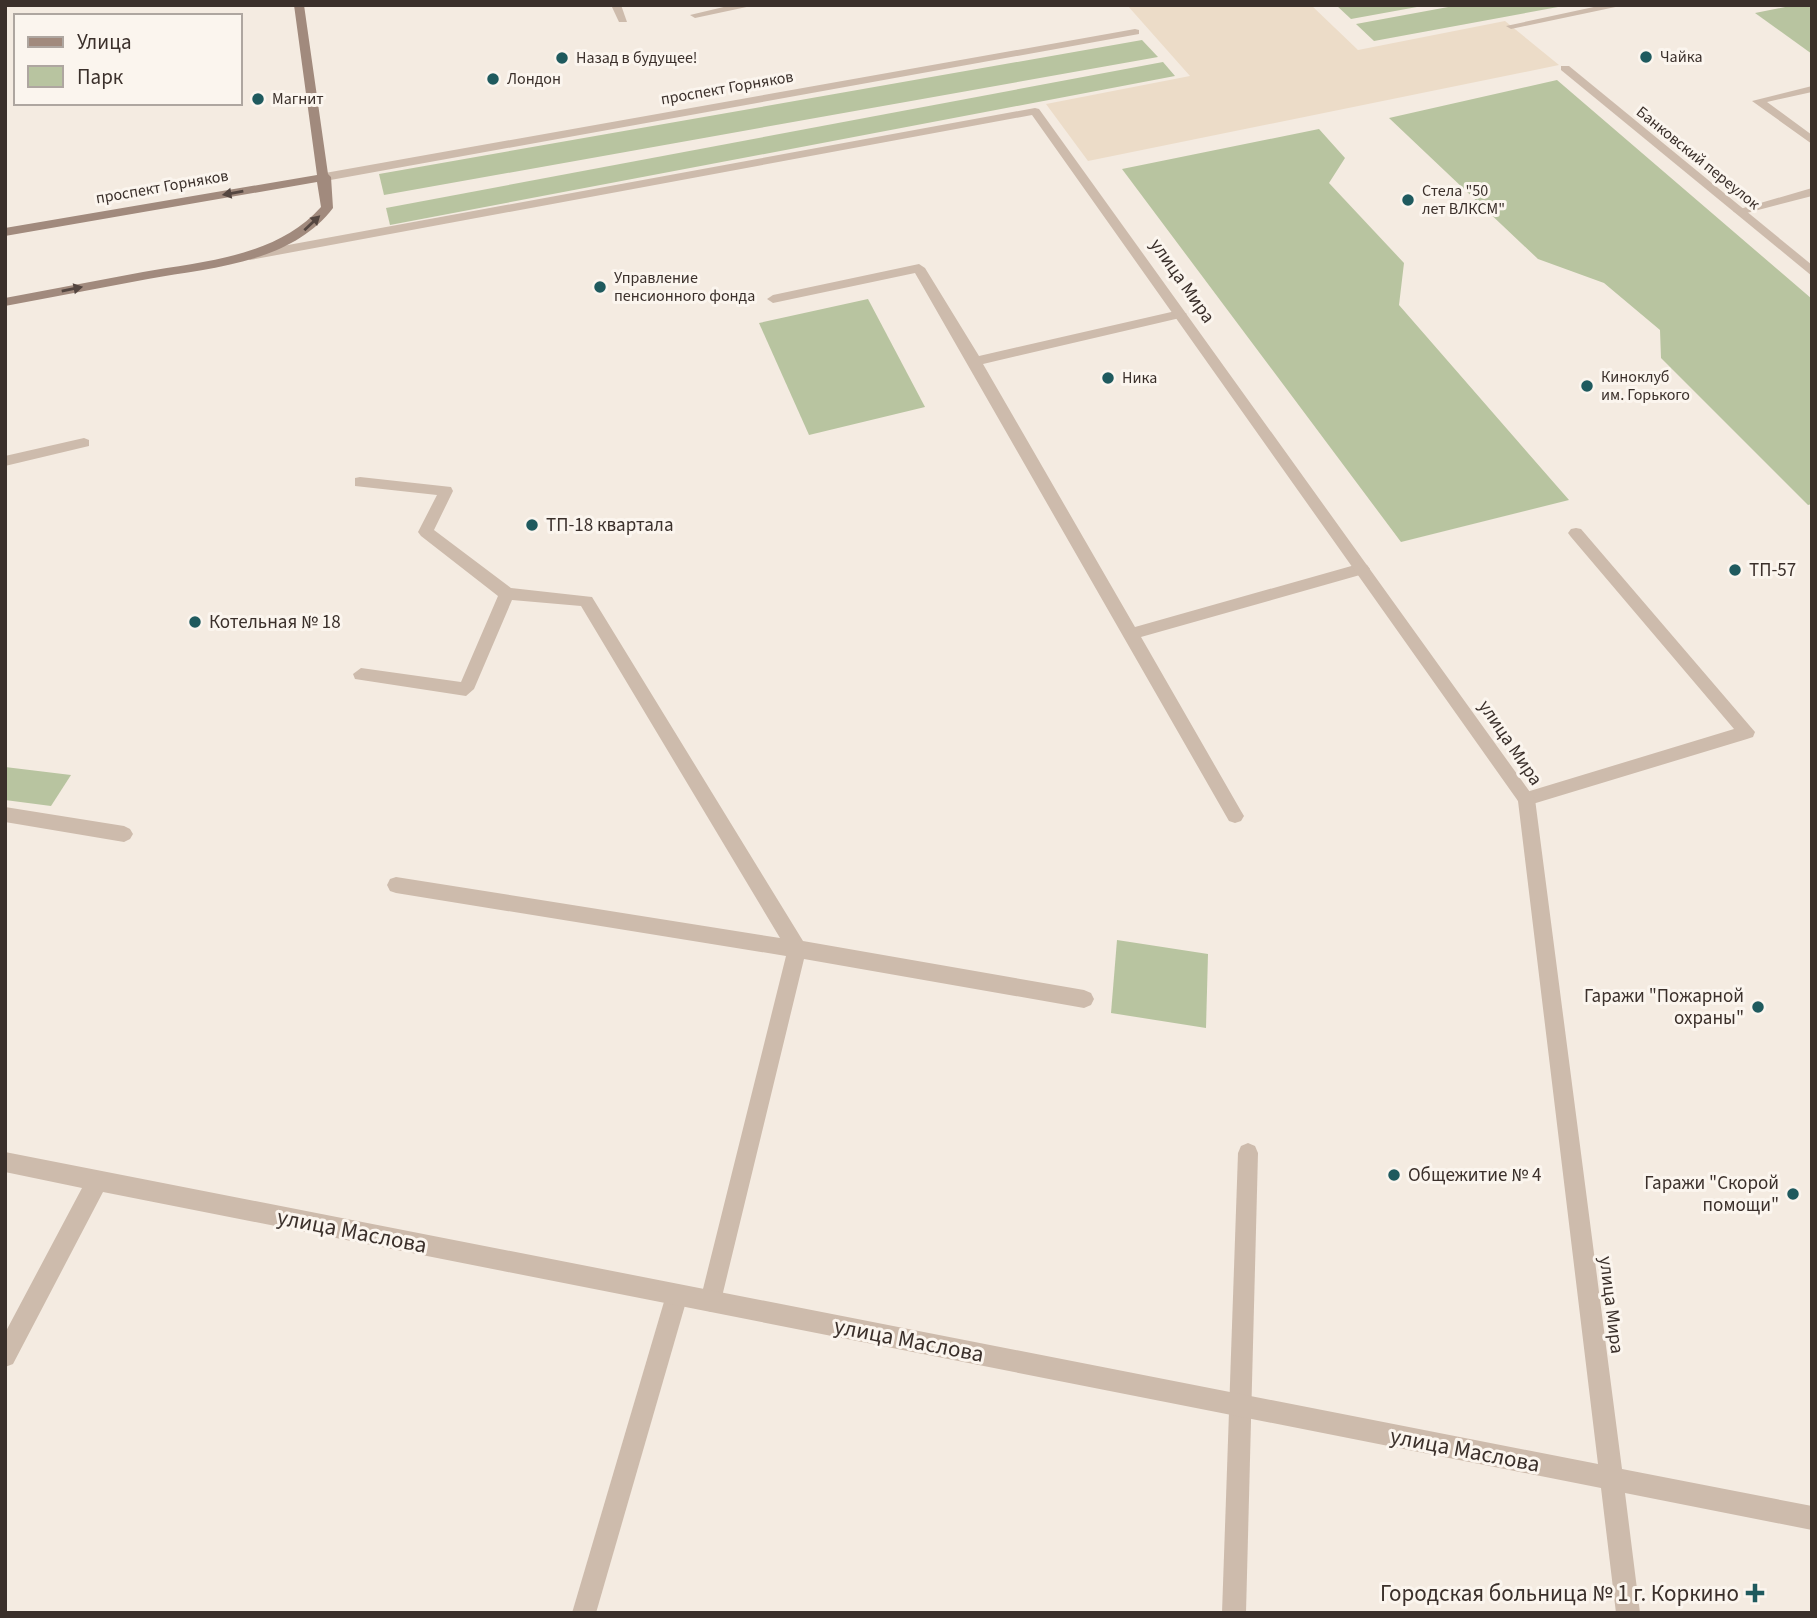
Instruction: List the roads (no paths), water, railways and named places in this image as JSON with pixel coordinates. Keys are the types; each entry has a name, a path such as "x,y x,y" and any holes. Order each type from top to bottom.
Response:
{"main road":[{"path":"5,302 250,256 287,242 313,226 327,208 325,177 299,5"},
{"name":"проспект Горняков","path":"5,232 325,177"}],"street":[{"path":"616,5 623,20"},
{"path":"695,15 751,5"},
{"path":"1511,26 1620,5"},
{"name":"проспект Горняков","path":"325,177 1135,33"},
{"name":"Банковский переулок","path":"1565,68 1812,272"},
{"path":"1812,89 1758,101 1812,141"},
{"name":"улица Мира","path":"250,256 1035,111 1526,799 1628,1613"},
{"path":"1739,211 1812,192"},
{"path":"773,299 919,268 1235,816"},
{"path":"975,361 1180,314"},
{"path":"5,461 84,443"},
{"path":"360,482 446,491 426,532 507,594 586,601 797,949 711,1301"},
{"path":"1526,799 1748,732 1576,533"},
{"path":"1131,634 1362,569"},
{"path":"362,674 466,689 507,594"},
{"path":"5,814 124,834"},
{"path":"396,885 797,949 1084,999"},
{"path":"1234,1613 1248,1153"},
{"name":"улица Маслова","path":"5,1163 1812,1518"},
{"path":"5,1356 97,1181"},
{"path":"584,1613 677,1295"}],"place":[{"name":"Чайка","path":"1646,57"},
{"name":"Назад в будущее!","path":"562,58"},
{"name":"Лондон","path":"493,79"},
{"name":"Магнит","path":"258,99"},
{"name":"Стела \"50 лет ВЛКСМ\"","path":"1408,200"},
{"name":"Управление пенсионного фонда","path":"600,287"},
{"name":"Ника","path":"1108,378"},
{"name":"Киноклуб им. Горького","path":"1587,386"},
{"name":"ТП-18 квартала","path":"532,525"},
{"name":"ТП-57","path":"1735,570"},
{"name":"Котельная № 18","path":"195,622"},
{"name":"Гаражи \"Пожарной охраны\"","path":"1758,1007"},
{"name":"Общежитие № 4","path":"1394,1175"},
{"name":"Гаражи \"Скорой помощи\"","path":"1793,1194"},
{"name":"Городская больница № 1 г. Коркино","path":"1755,1593"}]}
